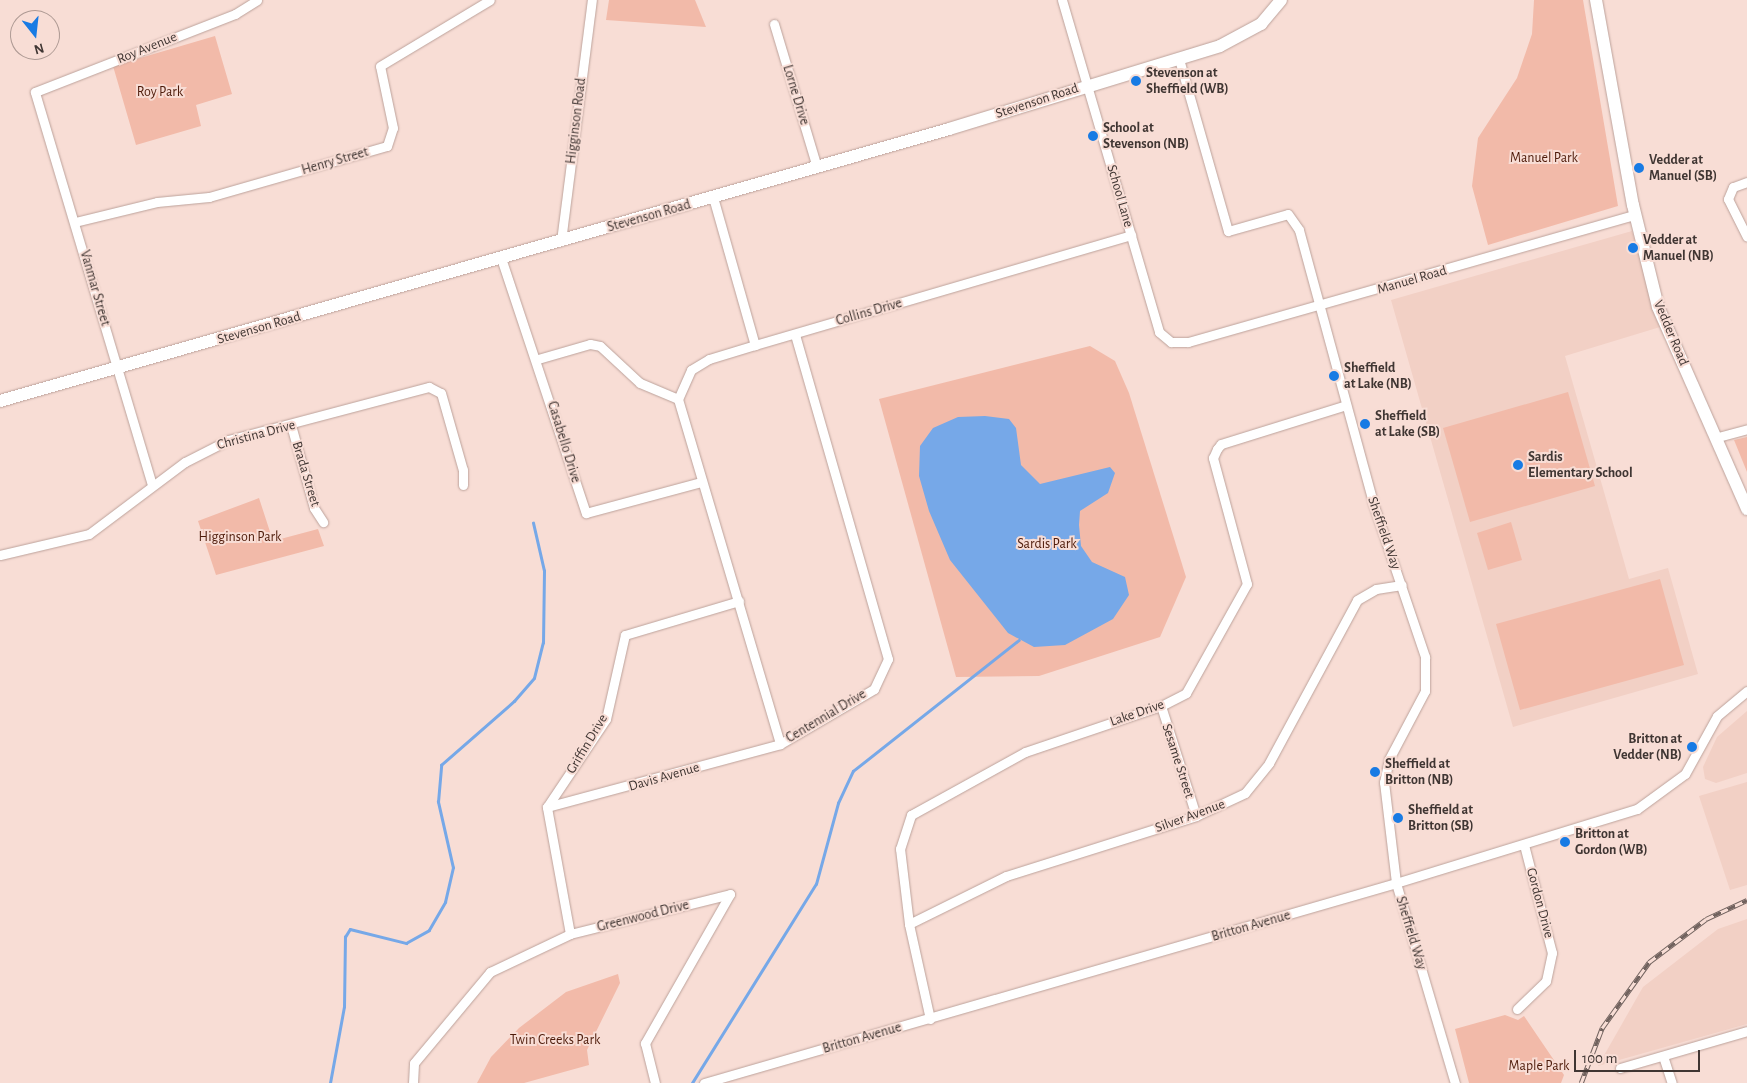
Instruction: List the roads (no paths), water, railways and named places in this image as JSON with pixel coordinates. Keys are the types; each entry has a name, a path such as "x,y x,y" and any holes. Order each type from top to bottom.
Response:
{"street":[{"name":"Roy Avenue","path":"35,92 235,14 257,0"},
{"name":"Henry Street","path":"76,222 157,202 209,197 387,146 393,128 380,66 490,0"},
{"name":"Higginson Road","path":"561,241 592,0"},
{"name":"School Lane","path":"1062,0 1159,332 1171,342 1188,342"},
{"name":"Stevenson Road","path":"0,401 817,167 1179,59 1246,34 1281,0"},
{"name":"Vedder Road","path":"1596,0 1635,215 1658,307 1718,437 1747,509"},
{"name":"Lorne Drive","path":"774,24 817,167"},
{"name":"Sheffield Way","path":"1179,59 1228,231 1288,214 1299,230 1346,405 1425,657 1427,683 1385,769 1396,884 1455,1083"},
{"name":"Vanmar Street","path":"35,92 76,222 152,485"},
{"path":"1747,182 1732,187 1728,199 1747,237"},
{"path":"538,359 590,344 600,346 640,383 678,399 690,370 709,358 755,345 713,197"},
{"name":"Manuel Road","path":"1188,342 1635,215"},
{"name":"Collins Drive","path":"755,345 1131,235"},
{"name":"Casabello Drive","path":"501,258 538,359 586,513 701,482"},
{"name":"Centennial Drive","path":"678,399 780,744 874,689 888,659 795,334"},
{"name":"Christina Drive","path":"0,555 89,534 152,485 206,449 436,388 463,470 463,485"},
{"name":"Lake Drive","path":"930,1019 909,924 900,849 911,815 1025,752 1161,706 1195,684 1248,584 1213,458 1217,449 1221,444 1346,405"},
{"name":"Brada Street","path":"291,426 314,508 323,522"},
{"path":"1718,437 1747,429"},
{"name":"Silver Avenue","path":"909,924 1006,876 1196,816 1245,794 1269,763 1357,600 1376,589 1402,585"},
{"name":"Griffin Drive","path":"547,807 606,719 625,635 739,601"},
{"name":"Britton Avenue","path":"704,1083 1396,884 1524,845 1657,798 1685,774 1716,716 1747,691"},
{"name":"Sesame Street","path":"1161,706 1196,816"},
{"name":"Davis Avenue","path":"547,807 780,744"},
{"path":"547,807 570,934"},
{"name":"Gordon Drive","path":"1517,1009 1546,980 1552,953 1524,845"},
{"name":"Greenwood Drive","path":"414,1083 414,1063 490,972 570,934 730,894 645,1043 655,1083"},
{"path":"1620,1068 1747,1031"},
{"path":"1663,1056 1672,1083"}],"water":[{"path":"985,416 1009,419 1016,428 1021,465 1040,484 1110,467 1115,473 1108,493 1080,511 1081,546 1092,562 1125,577 1129,595 1113,619 1065,645 1034,647 1008,633 950,560 929,511 919,476 920,446 933,428 958,417"}],"waterway":[{"path":"330,1083 344,1007 345,937 350,929 406,943 429,930 445,902 453,868 438,802 441,765 514,701 534,678 543,643 544,571 533,523"},
{"path":"692,1083 816,884 838,803 853,771 1019,640"}],"railway":[{"path":"1581,1083 1602,1028 1649,962 1706,919 1747,900"}],"place":[{"name":"Stevenson at Sheffield (WB)","path":"1136,81"},
{"name":"School at Stevenson (NB)","path":"1093,136"},
{"name":"Vedder at Manuel (SB)","path":"1639,168"},
{"name":"Vedder at Manuel (NB)","path":"1633,248"},
{"name":"Sheffield at Lake (NB)","path":"1334,376"},
{"name":"Sheffield at Lake (SB)","path":"1365,424"},
{"name":"Sardis Elementary School","path":"1518,465"},
{"name":"Britton at Vedder (NB)","path":"1692,747"},
{"name":"Sheffield at Britton (NB)","path":"1375,772"},
{"name":"Sheffield at Britton (SB)","path":"1398,818"},
{"name":"Britton at Gordon (WB)","path":"1565,842"}],"park label":[{"name":"Roy Park","path":"160,92"},
{"name":"Manuel Park","path":"1544,158"},
{"name":"Higginson Park","path":"240,537"},
{"name":"Sardis Park","path":"1047,544"},
{"name":"Twin Creeks Park","path":"555,1040"},
{"name":"Maple Park","path":"1539,1066"}]}
